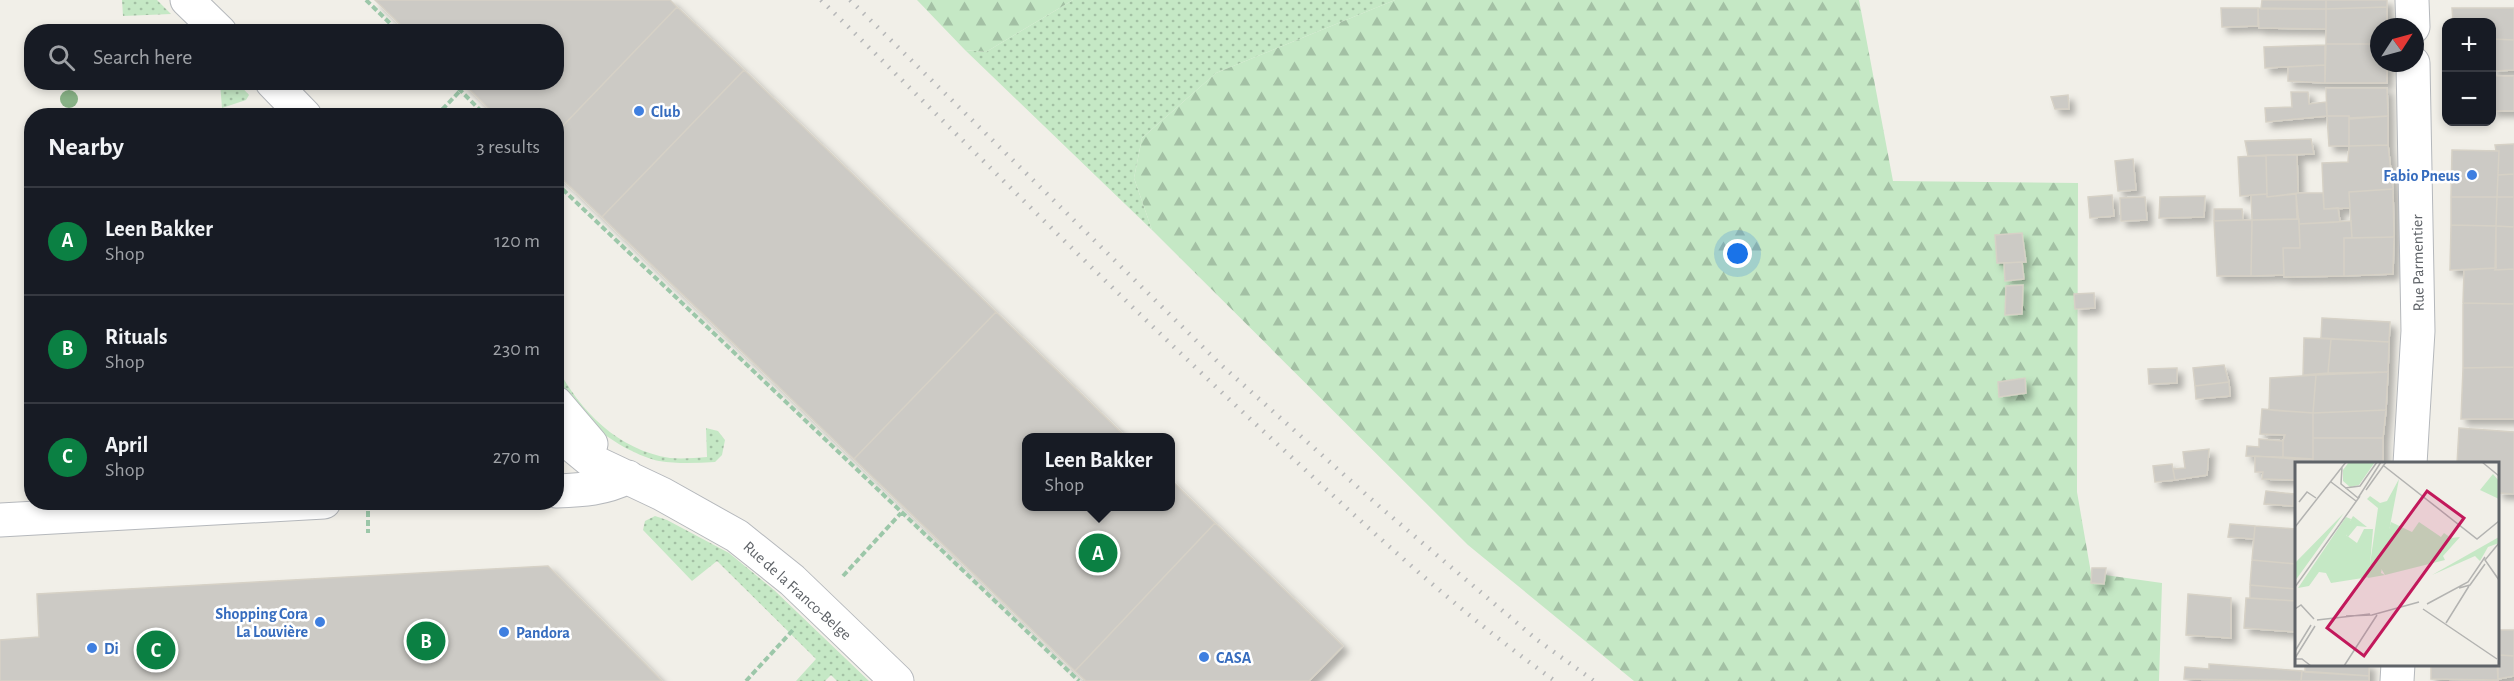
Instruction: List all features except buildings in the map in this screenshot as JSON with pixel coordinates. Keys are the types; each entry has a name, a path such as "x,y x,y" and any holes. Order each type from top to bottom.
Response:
{"street":[{"path":"187,0 212,24"},
{"path":"2412,0 2413,18"},
{"name":"Rue Parmentier","path":"2410,462 2418,331 2413,72"},
{"path":"280,90 297,108"},
{"name":"Rue de la Franco-Belge","path":"564,413 586,440 628,477"},
{"name":"Rue de la Franco-Belge","path":"564,439 590,460 628,477 737,536 792,580 897,681"},
{"path":"564,491 593,490 610,486 628,477"},
{"path":"0,520 180,510"},
{"path":"2397,681 2398,666"}],"path":[{"path":"366,0 391,24"},
{"path":"444,108 460,91 478,108"},
{"path":"564,191 1079,681"},
{"path":"368,510 368,532"}],"green space":[{"path":"122,0 157,0 171,14 123,16"},
{"path":"917,0 1073,0 986,52 965,50"},
{"path":"1073,0 1395,0 1216,73 1142,138 1134,178 1152,230 965,50 986,52"},
{"path":"1395,0 1859,0 1893,181 2078,183 2077,492 2091,573 2162,583 2159,681 1634,681 1468,545 1152,230 1134,178 1142,138 1216,73"},
{"path":"221,90 244,90 249,95 246,100 222,108"},
{"path":"564,379 577,399 603,426 634,447 651,454 670,458 707,457 706,428 718,431 725,440 722,455 715,462 694,463 673,463 644,456 610,439 580,413 564,390"},
{"path":"655,516 729,553 774,590 869,681 837,681 831,675 825,681 796,681 816,659 717,561 692,581 643,530 645,521"}],"railway":[{"path":"821,0 1227,398 1451,600 1555,681"},
{"path":"850,0 1220,364 1380,507 1536,639 1594,681"}],"place":[{"name":"Club","path":"639,111"},
{"name":"Fabio Pneus","path":"2472,175"},
{"name":"Leen Bakker","path":"1098,553"},
{"name":"Shopping Cora La Louvière","path":"320,622"},
{"name":"Pandora","path":"504,632"},
{"name":"Rituals","path":"426,641"},
{"name":"Di","path":"92,648"},
{"name":"April","path":"156,650"},
{"name":"CASA","path":"1204,657"}]}
